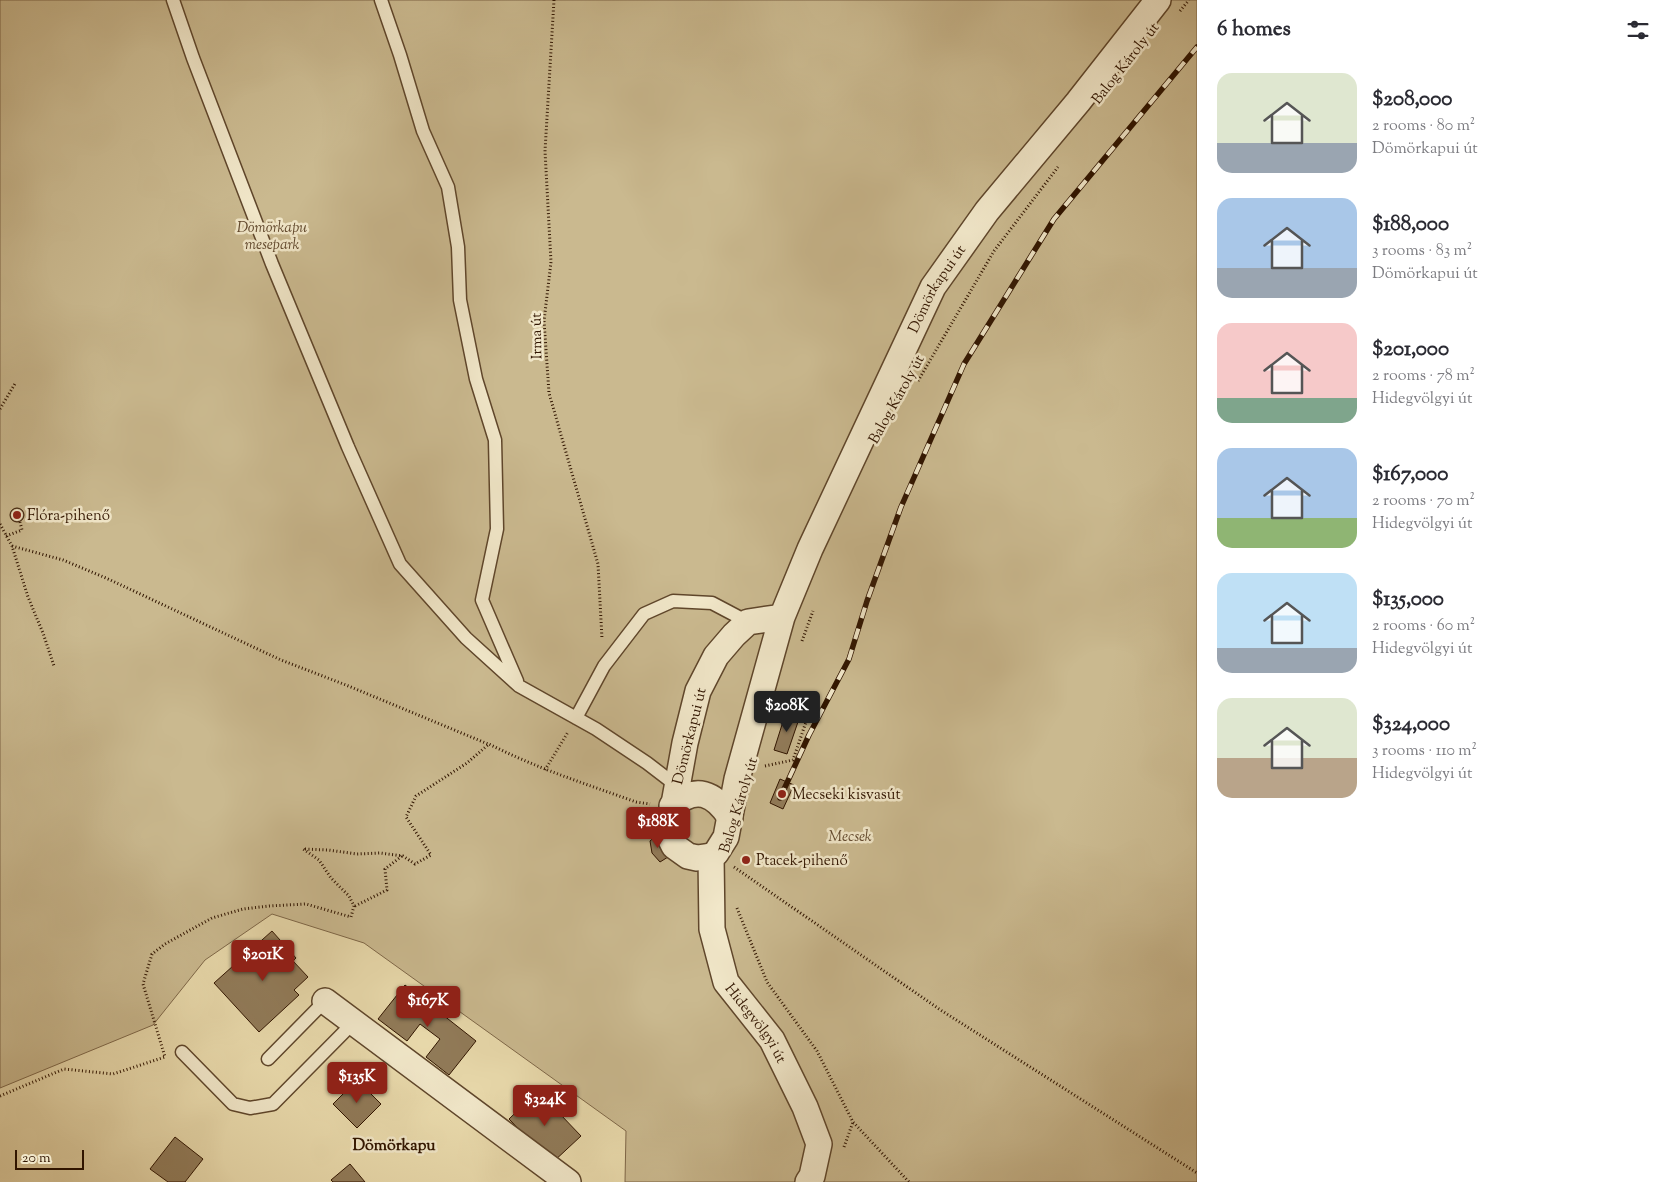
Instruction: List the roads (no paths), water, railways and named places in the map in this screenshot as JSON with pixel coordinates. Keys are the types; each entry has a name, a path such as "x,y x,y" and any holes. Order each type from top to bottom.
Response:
{"street":[{"name":"Dömörkapui út","path":"748,622 716,656 698,691 685,744 668,799 670,838 674,846 688,856 697,858 711,856 716,853 726,837 737,779 782,617 810,549 933,287 987,211 1078,102 1167,8"},
{"path":"748,622 782,617"},
{"path":"668,799 704,794 722,805 730,817"},
{"name":"Hidegvölgyi út","path":"711,856 712,929 726,982 772,1040 805,1107 819,1144 812,1176 808,1182"},
{"path":"325,1001 568,1182"}],"lane":[{"path":"173,0 193,58 272,264 348,447 400,564 466,638 519,686 576,718 640,758 668,799"},
{"path":"382,0 423,131 448,187 458,247 460,300 476,379 495,440 497,530 482,600 519,686"},
{"path":"576,718 604,666 644,614 672,601 712,603 748,622"},
{"path":"268,1059 325,1001"},
{"path":"182,1052 233,1104 250,1108 273,1104 353,1023"}],"railway":[{"path":"780,798 809,735 849,659 867,601 901,507 964,364 1054,219 1197,47"}],"place":[{"name":"Flóra-pihenő","path":"17,515"},
{"name":"Mecseki kisvasút","path":"782,794"},
{"name":"Ptacek-pihenő","path":"746,860"}],"district":[{"name":"Dömörkapu","path":"394,1144"}],"park label":[{"name":"Dömörkapu mesepark","path":"272,236"},
{"name":"Mecsek","path":"850,836"}]}
